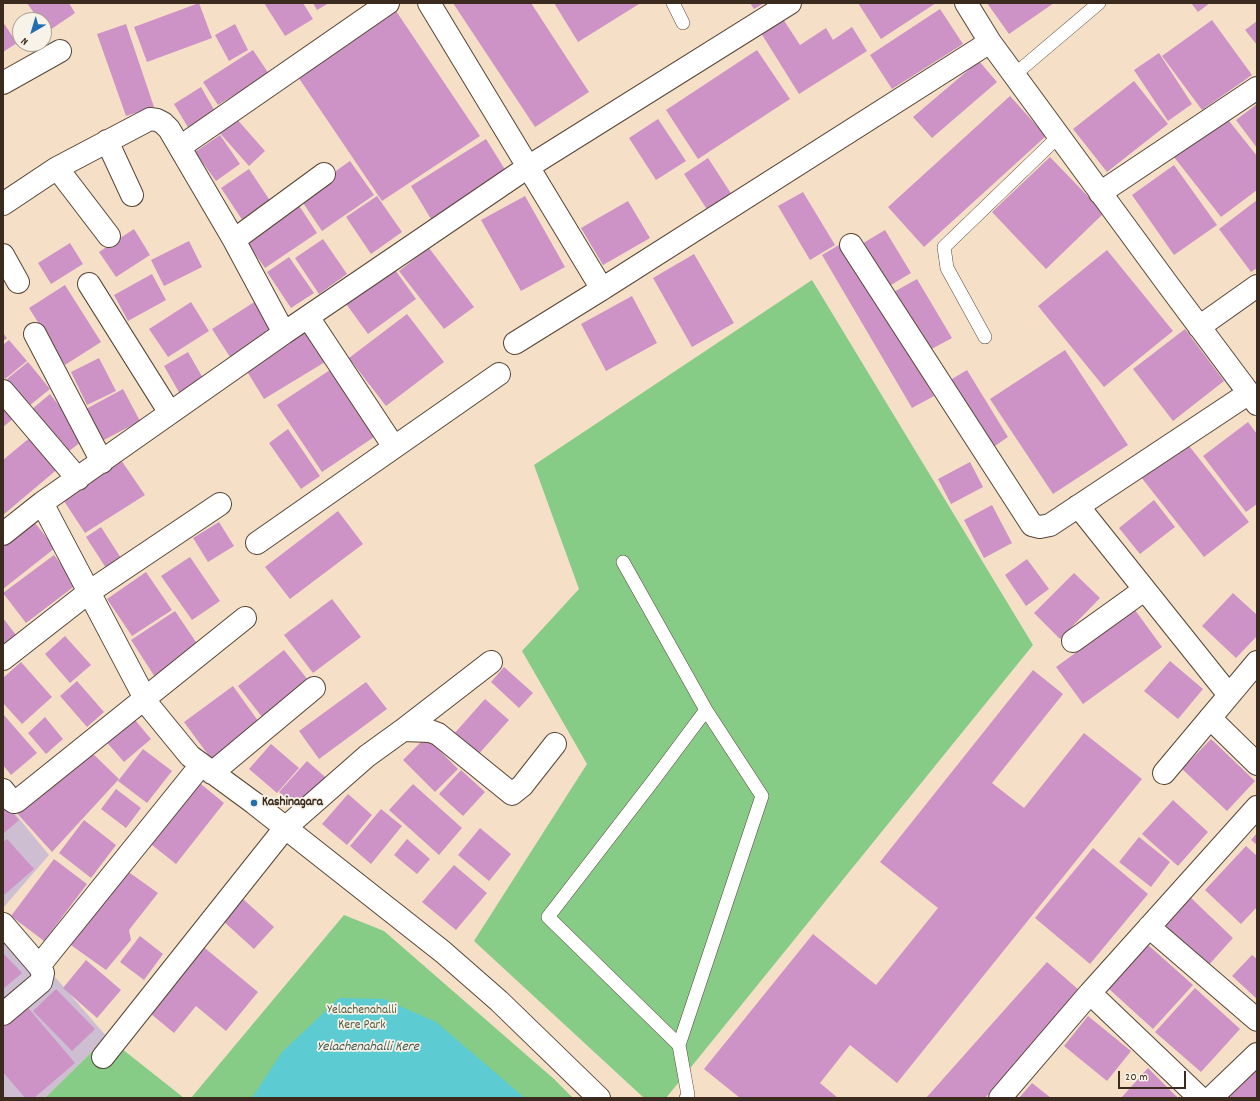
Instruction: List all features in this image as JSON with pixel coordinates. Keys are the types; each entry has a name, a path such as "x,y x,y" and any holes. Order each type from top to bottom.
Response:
{"street":[{"path":"180,147 388,3"},
{"path":"430,3 602,289"},
{"path":"5,529 284,333 528,167 790,3"},
{"path":"851,245 1032,525 1040,527 1050,525 1078,506 1253,399 990,42 966,3"},
{"path":"515,343 990,42"},
{"path":"3,83 60,51"},
{"path":"1100,193 1257,88"},
{"path":"3,204 57,168 107,141 150,119 163,122 180,147 234,240 284,333"},
{"path":"107,141 132,195"},
{"path":"57,168 109,236"},
{"path":"234,240 324,174"},
{"path":"3,255 18,282"},
{"path":"89,284 170,413"},
{"path":"1199,327 1257,286"},
{"path":"308,318 394,447"},
{"path":"35,334 102,462"},
{"path":"257,543 499,374"},
{"path":"3,391 78,479"},
{"path":"42,503 149,706 190,756 254,803 443,952 499,1001 599,1098"},
{"path":"3,659 89,592 220,504"},
{"path":"1078,506 1229,695"},
{"path":"1073,641 1144,590"},
{"path":"3,790 11,800 14,802 18,801 245,618"},
{"path":"103,1057 286,828 367,756 491,662"},
{"path":"1164,773 1257,662"},
{"path":"39,966 206,769 314,688"},
{"path":"1210,718 1257,764"},
{"path":"403,730 430,731 438,734 512,794 522,786 555,744"},
{"path":"1000,1098 1149,926 1257,807"},
{"path":"3,924 39,966 43,973 40,982 3,1014"},
{"path":"1149,926 1257,1020"},
{"path":"1090,993 1200,1098"},
{"path":"1212,1098 1257,1054"}],"lane":[{"path":"673,3 683,22"},
{"path":"1014,75 1099,3"},
{"path":"985,338 947,268 944,247 1059,136"},
{"path":"623,562 706,710 762,796 678,1045 688,1097"},
{"path":"678,1045 548,917 706,710"}],"shaded area":[{"path":"3,799 49,855 3,908"},
{"path":"3,917 107,1037 45,1098 3,1098"}],"green space":[{"path":"812,280 1033,645 666,1098 644,1098 474,941 587,764 522,651 579,589 534,465"},
{"name":"Yelachenahalli Kere Park","path":"344,915 384,931 554,1079 573,1098 191,1098"},
{"path":"107,1037 184,1098 45,1098"}],"water":[{"name":"Yelachenahalli Kere","path":"339,998 384,999 436,1022 525,1098 252,1098 282,1052"}],"building":[{"path":"27,3 69,3 75,13 52,29 52,12 33,12"},
{"path":"199,3 212,38 147,62 134,27"},
{"path":"264,3 303,3 313,19 285,36"},
{"path":"313,3 329,3 317,10"},
{"path":"453,3 531,3 589,92 535,127"},
{"path":"554,3 638,3 639,4 578,42"},
{"path":"750,3 764,3 754,9"},
{"path":"858,3 936,3 881,39"},
{"path":"987,3 1054,3 1009,34"},
{"path":"1191,3 1210,3 1198,12"},
{"path":"392,5 480,136 382,201 294,71"},
{"path":"940,9 963,44 892,89 870,55"},
{"path":"783,19 800,45 826,28 833,40 852,27 867,51 799,94 761,33"},
{"path":"1212,20 1252,75 1202,110 1162,56"},
{"path":"1257,21 1257,45 1245,30"},
{"path":"3,22 12,36 12,46 3,52"},
{"path":"126,24 154,107 126,116 97,34"},
{"path":"235,24 248,50 229,61 215,35"},
{"path":"253,50 269,74 218,105 203,82"},
{"path":"757,50 790,99 698,159 666,110"},
{"path":"1159,53 1192,104 1168,121 1134,70"},
{"path":"979,61 997,82 932,138 913,117"},
{"path":"1134,81 1168,124 1107,172 1073,129"},
{"path":"201,87 216,113 189,129 174,104"},
{"path":"1010,96 1046,136 924,247 888,207"},
{"path":"1257,104 1257,148 1236,120"},
{"path":"235,117 265,151 249,166 218,131"},
{"path":"1226,117 1257,156 1257,190 1221,217 1174,157"},
{"path":"658,119 686,161 656,180 629,138"},
{"path":"220,135 240,164 216,181 195,152"},
{"path":"486,139 506,171 431,219 411,186"},
{"path":"1050,157 1104,213 1046,269 992,212"},
{"path":"708,158 732,195 708,211 684,174"},
{"path":"350,161 374,195 322,231 299,197"},
{"path":"1174,165 1217,225 1174,255 1132,195"},
{"path":"249,169 271,202 243,221 221,188"},
{"path":"803,192 835,245 810,260 778,206"},
{"path":"377,196 402,232 371,254 346,217"},
{"path":"525,196 565,267 521,291 481,220"},
{"path":"1257,200 1257,268 1251,272 1219,229"},
{"path":"296,201 317,233 265,268 243,237"},
{"path":"628,201 650,238 603,265 581,228"},
{"path":"134,229 150,255 116,277 99,252"},
{"path":"885,230 911,273 886,288 860,245"},
{"path":"323,239 347,274 319,294 295,258"},
{"path":"189,241 202,267 164,286 151,260"},
{"path":"844,242 934,396 912,408 822,255"},
{"path":"70,243 83,264 51,284 38,263"},
{"path":"429,248 474,307 444,329 399,271"},
{"path":"1107,250 1173,331 1104,387 1038,306"},
{"path":"694,254 734,323 692,347 653,278"},
{"path":"289,257 314,293 291,308 267,272"},
{"path":"393,267 416,299 368,334 344,301"},
{"path":"152,274 166,300 128,321 114,295"},
{"path":"917,279 952,338 926,352 892,293"},
{"path":"65,285 101,342 65,365 29,308"},
{"path":"632,296 657,343 606,371 581,324"},
{"path":"256,301 273,329 230,357 212,329"},
{"path":"191,302 209,331 168,357 149,329"},
{"path":"407,314 444,362 386,406 349,358"},
{"path":"303,328 325,362 264,399 243,365"},
{"path":"1185,329 1224,381 1173,421 1133,369"},
{"path":"3,333 7,338 3,341"},
{"path":"9,340 27,361 5,379 3,376 3,345"},
{"path":"1065,350 1128,445 1053,494 990,399"},
{"path":"188,352 204,380 180,394 164,366"},
{"path":"99,358 116,391 87,405 71,372"},
{"path":"28,362 50,389 29,406 7,379"},
{"path":"333,368 377,435 322,472 277,405"},
{"path":"967,370 1008,437 989,450 947,382"},
{"path":"123,389 140,421 102,441 86,409"},
{"path":"50,394 85,439 65,454 31,410"},
{"path":"3,405 14,418 3,427"},
{"path":"1248,422 1257,434 1257,504 1246,512 1203,456"},
{"path":"288,429 320,476 301,489 269,443"},
{"path":"33,435 60,467 3,515 3,460"},
{"path":"1186,442 1249,522 1204,557 1141,477"},
{"path":"121,460 145,495 85,533 62,498"},
{"path":"970,462 983,487 951,504 938,479"},
{"path":"1154,500 1175,527 1140,554 1119,528"},
{"path":"992,505 1012,543 984,558 964,520"},
{"path":"338,511 363,544 290,599 265,567"},
{"path":"31,518 55,548 3,589 3,540"},
{"path":"219,522 234,546 208,562 193,538"},
{"path":"101,527 121,558 106,568 86,537"},
{"path":"54,555 76,585 26,623 3,593"},
{"path":"190,557 220,601 192,620 161,576"},
{"path":"1027,559 1049,589 1026,606 1005,575"},
{"path":"146,572 172,610 132,636 107,599"},
{"path":"1074,573 1100,598 1060,639 1034,613"},
{"path":"1233,593 1257,615 1257,636 1236,658 1202,626"},
{"path":"332,599 361,637 313,673 284,635"},
{"path":"1135,610 1162,647 1083,704 1056,667"},
{"path":"175,611 202,651 157,680 131,640"},
{"path":"3,618 16,635 3,645"},
{"path":"65,636 91,665 70,683 45,654"},
{"path":"284,650 308,680 262,717 238,686"},
{"path":"1170,661 1203,689 1178,719 1144,691"},
{"path":"21,662 52,697 22,724 3,703 3,678"},
{"path":"504,667 533,693 519,708 491,682"},
{"path":"1033,670 1063,694 992,783 1024,808 1084,733 1142,779 897,1083 850,1045 820,1083 838,1098 740,1098 704,1069 813,934 876,985 938,908 880,862"},
{"path":"77,681 104,712 87,727 60,696"},
{"path":"366,682 387,709 319,759 299,731"},
{"path":"233,686 261,725 212,760 184,722"},
{"path":"485,699 509,720 477,756 453,735"},
{"path":"3,714 37,753 11,775 3,765"},
{"path":"130,714 151,739 124,762 103,738"},
{"path":"45,717 63,739 46,754 28,733"},
{"path":"426,737 458,769 435,792 403,760"},
{"path":"1211,739 1255,781 1227,811 1182,769"},
{"path":"271,744 299,768 277,793 249,769"},
{"path":"87,748 119,779 52,852 14,810"},
{"path":"143,749 172,771 147,803 118,781"},
{"path":"307,761 332,783 299,808 279,792"},
{"path":"461,770 485,792 463,816 439,794"},
{"path":"196,780 224,803 176,864 147,841"},
{"path":"413,784 462,828 439,855 389,810"},
{"path":"116,789 141,808 126,828 101,809"},
{"path":"348,794 372,815 347,845 322,824"},
{"path":"1173,800 1208,832 1178,866 1142,834"},
{"path":"3,803 19,820 4,833 3,831"},
{"path":"381,809 402,826 371,864 350,846"},
{"path":"84,820 116,845 91,878 59,853"},
{"path":"480,828 511,854 489,881 458,855"},
{"path":"1257,833 1257,845 1251,840"},
{"path":"1139,837 1170,862 1151,887 1119,862"},
{"path":"7,839 34,869 3,896 3,842"},
{"path":"407,839 430,859 417,874 394,855"},
{"path":"1246,846 1257,856 1257,907 1241,924 1205,890"},
{"path":"1093,848 1148,894 1090,964 1035,918"},
{"path":"54,859 87,884 44,941 11,916"},
{"path":"454,865 487,893 456,930 422,902"},
{"path":"123,868 158,893 129,930 131,940 106,970 68,943 93,916 95,909"},
{"path":"1189,896 1233,938 1206,968 1161,926"},
{"path":"243,899 274,927 254,949 223,921"},
{"path":"140,936 163,954 144,980 120,962"},
{"path":"200,944 258,992 226,1031 196,1006 174,1033 145,1009"},
{"path":"1147,944 1193,985 1153,1029 1108,988"},
{"path":"3,953 22,973 3,989"},
{"path":"1252,955 1257,959 1257,999 1232,976"},
{"path":"86,960 121,990 97,1018 63,988"},
{"path":"1047,962 1080,991 985,1098 926,1098"},
{"path":"1195,988 1240,1029 1201,1072 1155,1032"},
{"path":"56,989 95,1029 72,1051 33,1011"},
{"path":"24,1003 75,1063 34,1098 25,1098 3,1072 3,1021"},
{"path":"1088,1016 1131,1051 1107,1081 1064,1046"},
{"path":"1257,1063 1257,1098 1226,1098"},
{"path":"1148,1068 1178,1098 1121,1098"},
{"path":"1032,1083 1051,1098 1019,1098"}],"place":[{"name":"Kashinagara","path":"254,803"}]}
